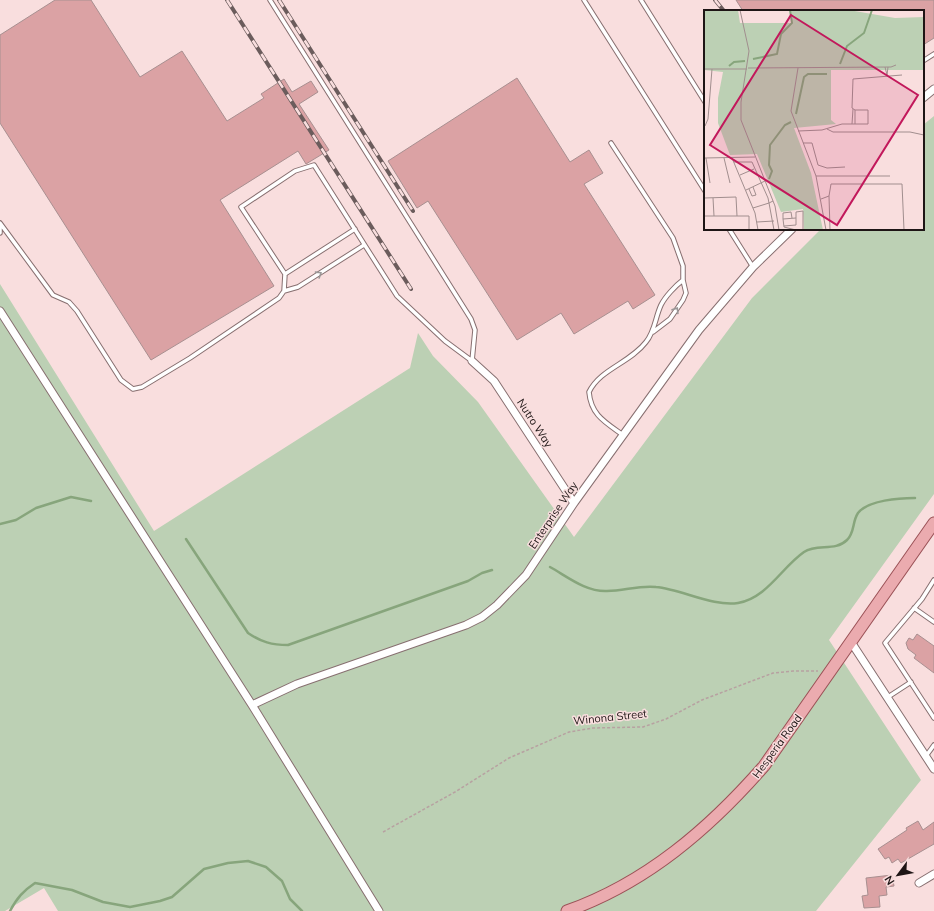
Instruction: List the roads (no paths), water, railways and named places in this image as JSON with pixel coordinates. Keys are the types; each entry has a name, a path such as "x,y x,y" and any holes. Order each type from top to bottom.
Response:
{"main road":[{"name":"Hesperia Road","path":"567,911 612,891 645,874 704,829 735,799 764,766 934,524"}],"street":[{"path":"924,97 934,88"},
{"name":"Enterprise Way","path":"252,705 296,684 466,626 482,617 512,591 526,575 574,503 698,330 753,267 791,230"},
{"path":"0,311 252,705 379,911"},
{"name":"Nutro Way","path":"472,360 494,381 574,503"},
{"path":"851,642 934,769"},
{"path":"919,883 934,874"}],"lane":[{"path":"1,224 53,296 69,302 77,311 121,380 133,389 142,387 190,358 279,298 284,291 285,274 241,207 295,171 314,165 364,245 404,304 456,350 472,360 475,330 471,319 270,0"},
{"path":"584,0 704,189"},
{"path":"641,0 704,100"},
{"path":"924,60 934,54"},
{"path":"611,143 673,238 683,266 683,280 686,293 670,319 653,332 636,354 598,378 589,392 591,406 597,415 623,436"},
{"path":"0,233 1,224"},
{"path":"285,274 355,229"},
{"path":"730,230 753,267"},
{"path":"284,291 298,287 364,245"},
{"path":"653,332 661,305 677,284 683,280"},
{"path":"934,580 886,643 934,718"},
{"path":"914,608 934,622"},
{"path":"888,697 911,682"},
{"path":"926,756 934,744"}],"waterway":[{"path":"0,524 16,520 36,508 71,497 91,501"},
{"path":"550,567 577,583 599,591 656,587 666,588 728,604 738,603 748,600 766,589 796,558 809,549 832,547 842,544 850,537 858,513 869,505 885,501 915,498"},
{"path":"186,539 248,633 262,641 277,644 288,645 468,581 482,573 492,570"},
{"path":"10,911 21,895 35,883 72,890 103,902 130,907 172,897 204,869 228,863 248,861 266,867 282,881 290,899 302,911"}],"railway":[{"path":"227,0 411,289"},
{"path":"279,0 413,211"},
{"path":"715,0 723,10"}]}
